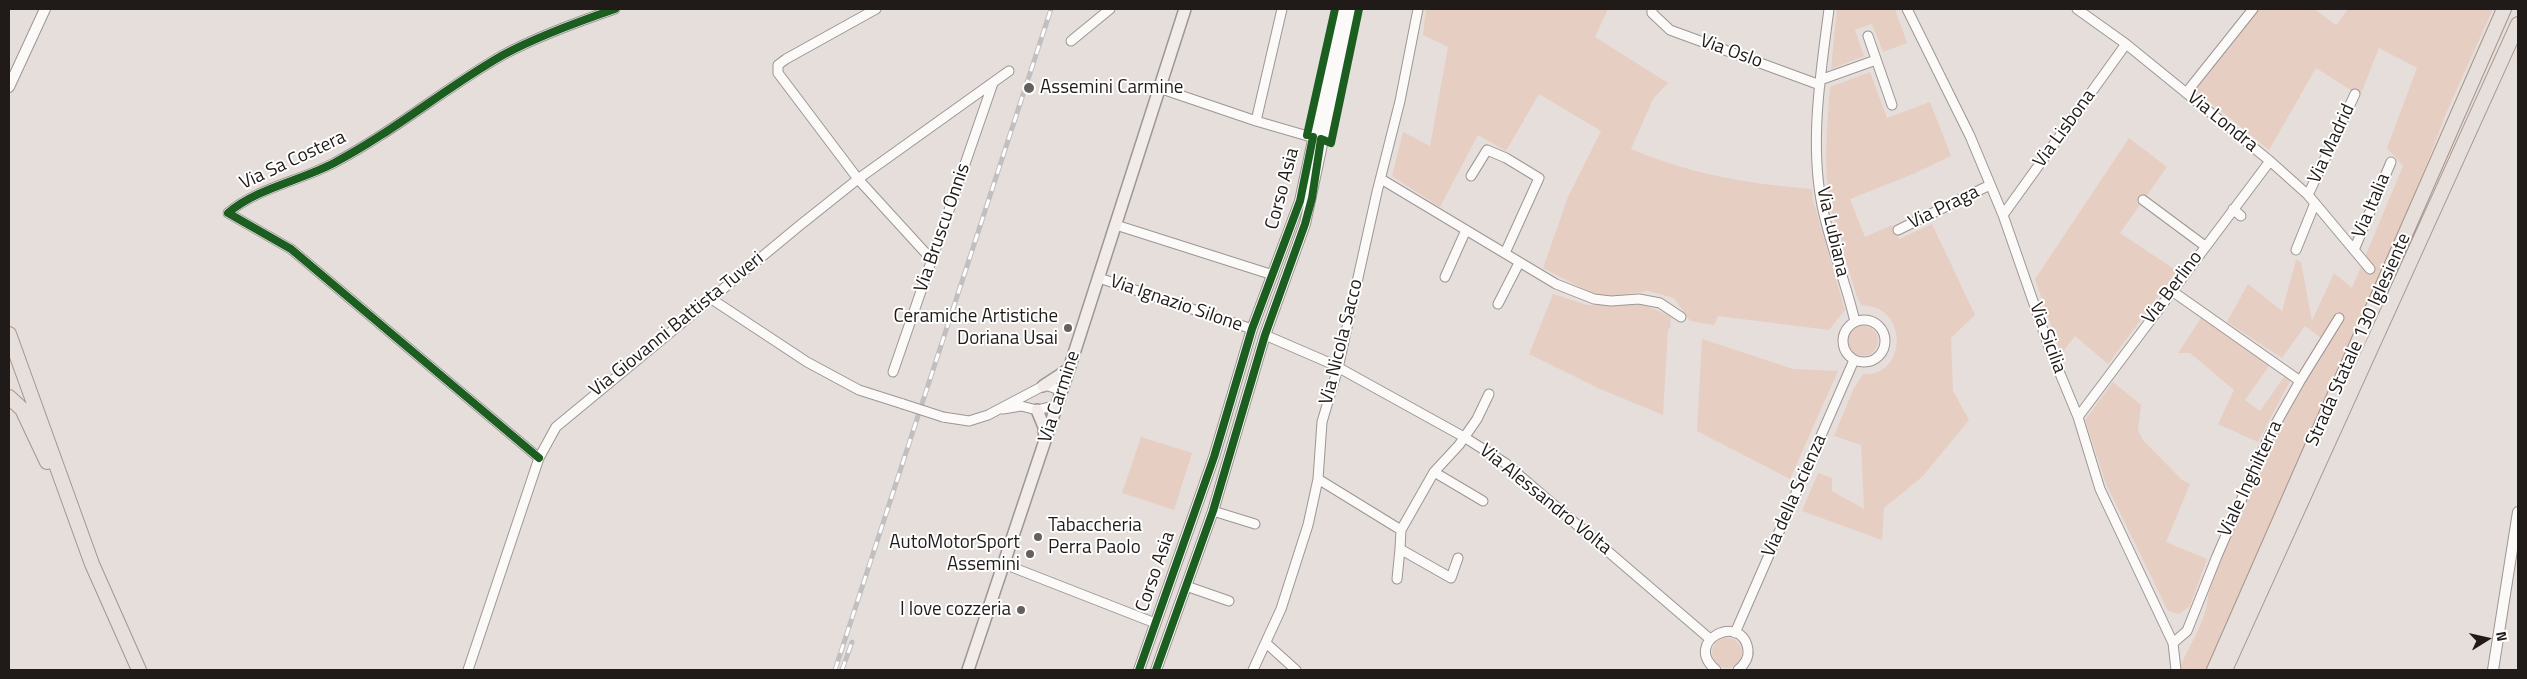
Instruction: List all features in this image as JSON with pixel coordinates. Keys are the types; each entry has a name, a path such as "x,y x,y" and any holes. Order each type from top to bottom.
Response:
{"main road":[{"name":"Via Carmine","path":"968,670 1062,391 1185,9"},
{"path":"2486,46 2498,9"},
{"name":"Strada Statale 130 Iglesiente","path":"2214,670 2378,301 2486,46 2504,9"},
{"name":"Strada Statale 130 Iglesiente","path":"2226,670 2378,329 2502,63 2518,24"},
{"path":"2502,63 2518,39"},
{"path":"9,334 92,564 139,670"},
{"path":"1042,386 1069,369"},
{"path":"9,397 22,409 44,459 61,479"},
{"path":"1037,410 1044,427 1045,442"}],"street":[{"path":"9,87 46,9"},
{"name":"Via Sa Costera","path":"539,458 291,249 228,213 242,202 332,164 374,141 503,55 574,23 615,9"},
{"path":"876,9 778,64 778,73 858,179 932,260"},
{"path":"1071,41 1110,9"},
{"path":"1256,121 1282,9"},
{"path":"1159,88 1256,121 1317,138 1346,9"},
{"name":"Via Nicola Sacco","path":"1253,670 1281,609 1308,525 1318,479 1322,422 1338,368 1400,101 1418,9"},
{"name":"Via Oslo","path":"1652,9 1652,13 1670,30 1820,82"},
{"name":"Via Lubiana","path":"1829,9 1820,82 1818,149 1821,200 1855,322"},
{"name":"Via Sicilia","path":"1907,9 1970,136 2003,215 2049,347 2078,417 2100,489 2173,643 2176,670"},
{"name":"Via Londra","path":"2077,9 2126,44 2270,161 2308,195 2370,269"},
{"path":"2186,93 2253,9"},
{"path":"1868,36 1892,105"},
{"name":"Via Lisbona","path":"2003,215 2126,44"},
{"path":"1820,82 1876,60"},
{"name":"Via Giovanni Battista Tuveri","path":"468,670 539,458 556,427 710,298 858,179 1008,71"},
{"name":"Via Bruscu Onnis","path":"893,372 993,83"},
{"name":"Via Madrid","path":"2308,195 2356,94"},
{"name":"Corso Asia","path":"1139,670 1214,457 1252,329 1300,201 1317,138"},
{"name":"Corso Asia","path":"1156,670 1213,511 1265,335 1305,224 1312,198 1317,138"},
{"path":"1470,176 1487,150 1506,158 1539,178 1505,253"},
{"name":"Via Berlino","path":"2078,417 2204,246 2270,161"},
{"name":"Via Italia","path":"2354,250 2391,162"},
{"path":"1381,179 1556,284 1594,299 1612,301 1639,299 1660,303 1681,318"},
{"name":"Via Praga","path":"1898,230 1990,185"},
{"path":"2143,200 2204,246"},
{"name":"Via Madrid","path":"2296,250 2315,203"},
{"path":"2233,209 2241,216"},
{"path":"1116,225 1273,275"},
{"path":"1446,277 1466,230"},
{"path":"1498,304 1519,262"},
{"name":"Via Ignazio Silone","path":"1099,278 1252,329"},
{"path":"2172,291 2300,381"},
{"path":"710,298 807,362 859,390 943,417 969,421 998,409 1042,386 1049,386 1062,391"},
{"name":"Viale Inghilterra","path":"2173,643 2187,631 2270,434 2339,318"},
{"path":"1869,320 1876,323 1885,334 1886,342 1884,349 1875,360 1860,362 1854,360 1845,350 1843,340 1846,331 1855,322 1869,320"},
{"name":"Via Alessandro Volta","path":"1265,335 1338,368 1464,437 1505,463 1710,639"},
{"name":"Via della Scienza","path":"1735,633 1854,360"},
{"path":"1397,579 1401,530 1434,472 1477,419 1489,394"},
{"path":"998,409 1022,406 1037,410 1057,406"},
{"path":"1434,472 1483,501"},
{"path":"1318,479 1401,530"},
{"path":"1213,511 1254,524"},
{"path":"2493,670 2518,512"},
{"path":"1400,549 1451,578 1458,558"},
{"path":"1004,564 1155,623"},
{"path":"1186,586 1229,600"},
{"path":"1716,670 1707,659 1706,651 1710,639 1722,632 1735,633 1741,636 1748,648 1746,661 1742,669"},
{"path":"1266,643 1296,670"}],"shaded area":[{"path":"1426,9 1608,9 1595,37 1668,83 1653,99 1631,149 1675,165 1742,181 1812,189 1813,200 1845,310 1829,330 1718,316 1714,325 1690,321 1674,298 1648,291 1607,297 1593,294 1543,268 1568,197 1601,131 1539,94 1506,151 1478,135 1440,207 1392,176 1403,132 1430,146 1448,47 1423,35"},
{"path":"1837,9 1895,9 1907,43 1883,52 1872,24 1855,30 1864,56 1831,69"},
{"path":"2258,9 2314,9 2336,25 2348,9 2493,9 2447,111 2409,210 2207,670 2179,670 2203,619 2222,554 2254,478 2290,405 2305,379 2317,365 2343,319 2337,314 2321,338 2305,326 2282,358 2227,322 2248,284 2282,311 2296,260 2301,262 2312,321 2334,273 2352,288 2403,166 2387,148 2417,68 2379,48 2360,96 2316,68 2269,150 2195,90"},
{"path":"1870,72 1887,118 1930,102 1951,156 1913,174 1850,199 1865,237 1892,225 1899,239 1932,224 1975,315 1951,338 1953,391 1969,420 1922,477 1884,508 1882,540 1802,511 1818,473 1832,478 1832,491 1864,509 1861,445 1834,436 1853,390 1863,374 1877,372 1888,365 1894,354 1897,341 1895,328 1888,317 1877,308 1861,305 1856,294 1835,227 1827,185 1826,152 1830,87"},
{"path":"2129,138 2167,167 2120,233 2177,271 2108,364 2075,336 2061,354 2035,279"},
{"path":"1553,294 1587,305 1644,305 1671,316 1670,328 1668,329 1663,415 1598,388 1529,354"},
{"path":"2201,318 2269,366 2245,400 2260,411 2284,377 2290,381 2258,442 2218,424 2234,390 2190,353 2178,353"},
{"path":"1863,326 1874,330 1878,341 1874,352 1863,356 1852,352 1848,341 1852,330"},
{"path":"1702,339 1793,369 1838,371 1790,479 1697,431"},
{"path":"2113,382 2141,405 2138,430 2143,440 2182,480 2190,484 2166,542 2207,559 2190,606 2179,614 2168,611 2106,484 2085,420"},
{"path":"1141,437 1192,453 1174,510 1122,493"},
{"path":"1727,638 1738,642 1742,653 1738,664 1727,668 1716,664 1712,653 1716,642"}],"railway":[{"path":"835,670 1051,9"},
{"path":"842,670 852,642"}],"cycle path":[{"path":"539,458 291,249 228,213 252,197 321,169 356,151 460,81 516,48 572,24 615,9"},
{"path":"1307,135 1335,9"},
{"path":"1156,670 1213,511 1265,335 1305,224 1312,198 1321,139 1331,143 1359,9"},
{"path":"1139,670 1214,457 1252,329 1300,201 1313,137"}],"place":[{"name":"Assemini Carmine","path":"1029,88"},
{"name":"Ceramiche Artistiche Doriana Usai","path":"1068,328"},
{"name":"Tabaccheria Perra Paolo","path":"1038,537"},
{"name":"AutoMotorSport Assemini","path":"1030,554"},
{"name":"I love cozzeria","path":"1021,610"}]}
